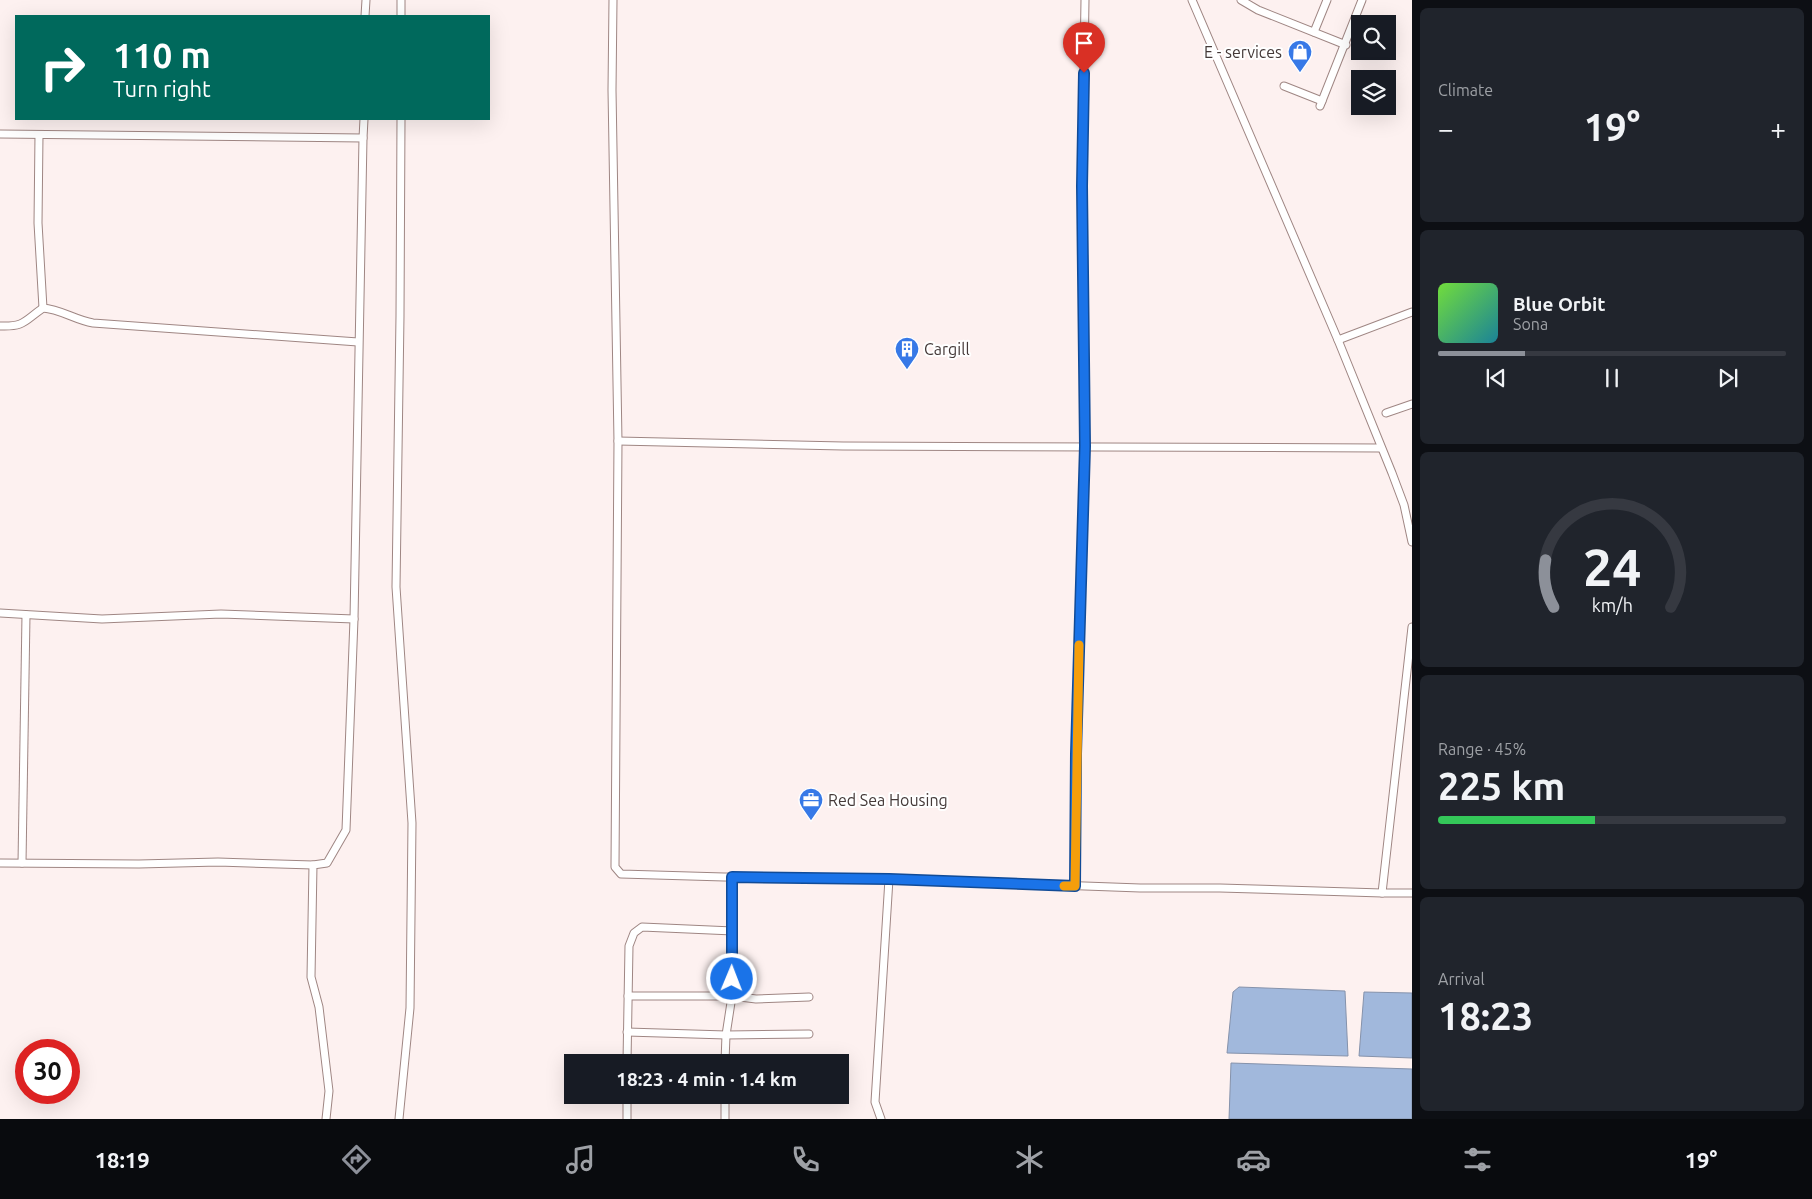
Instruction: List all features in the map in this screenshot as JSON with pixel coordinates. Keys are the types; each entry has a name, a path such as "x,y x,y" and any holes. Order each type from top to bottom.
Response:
{"street":[{"path":"365,15 366,0"},
{"path":"401,0 401,15"},
{"path":"614,0 612,90 618,441 615,867 621,874 889,879 1140,888 1412,893"},
{"path":"1075,886 1076,754 1085,446 1082,196 1085,0"},
{"path":"1192,0 1338,340 1404,505 1412,542"},
{"path":"1240,0 1258,10 1346,45"},
{"path":"1314,32 1327,0"},
{"path":"1284,86 1321,103 1346,45 1362,0"},
{"path":"0,863 139,864 218,862 313,866 328,863 346,830 354,619 358,342 364,120"},
{"path":"399,1119 410,1008 412,823 396,587 401,120"},
{"path":"0,134 363,138"},
{"path":"39,135 38,223 43,308"},
{"path":"0,326 19,325 27,322 43,308 51,308 82,321 93,323 358,342"},
{"path":"1338,340 1412,312"},
{"path":"1386,414 1412,404"},
{"path":"618,441 843,446 1381,448"},
{"path":"0,614 102,620 221,614 354,619"},
{"path":"22,863 26,615"},
{"path":"1382,893 1412,627"},
{"path":"313,866 311,977 319,1007 329,1091 326,1119"},
{"path":"725,1054 732,996 732,877"},
{"path":"881,1119 875,1102 889,879"},
{"path":"627,1054 629,946 634,932 642,928 733,930"},
{"path":"628,996 732,996 756,999 809,998"},
{"path":"627,1032 726,1035 809,1034"},
{"path":"627,1104 627,1119"},
{"path":"725,1104 725,1119"}],"water":[{"path":"1239,987 1345,991 1348,1056 1227,1053 1233,992"},
{"path":"1364,992 1412,993 1412,1058 1359,1056"},
{"path":"1231,1063 1412,1069 1412,1119 1229,1119"}],"slow traffic":[{"path":"1064,886 1075,886 1079,645"}],"place":[{"name":"E - services","path":"1300,73"},
{"name":"Cargill","path":"907,370"},
{"name":"Red Sea Housing","path":"811,821"}],"route":[{"path":"732,979 732,877 889,879 1075,886 1076,754 1085,446 1082,186 1084,73"}]}
